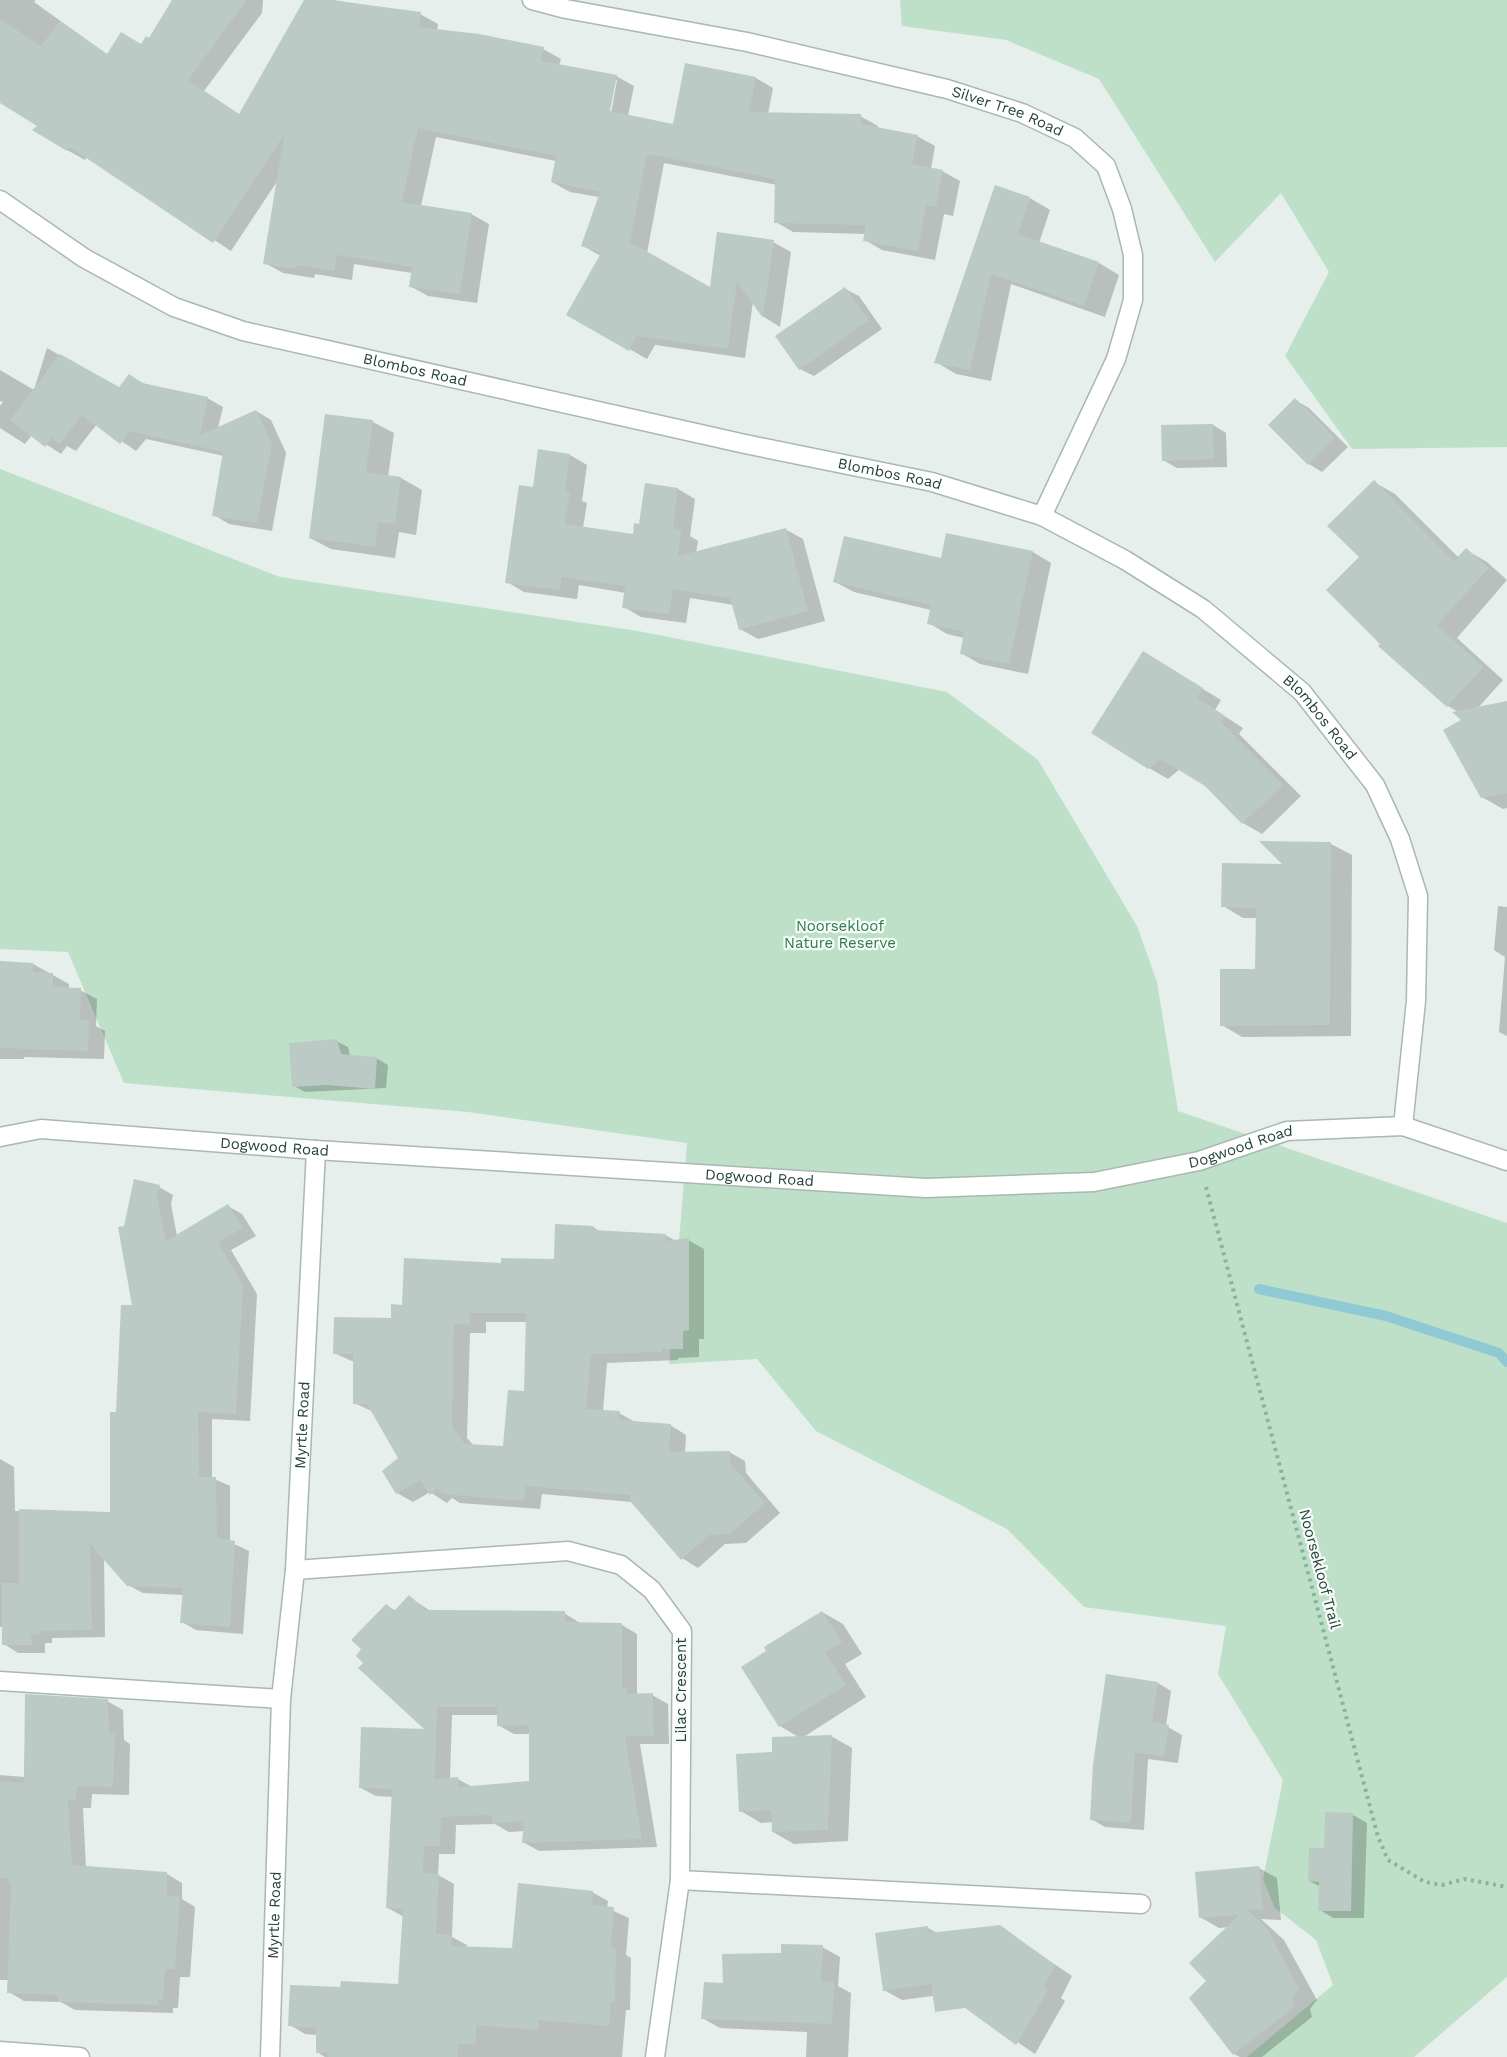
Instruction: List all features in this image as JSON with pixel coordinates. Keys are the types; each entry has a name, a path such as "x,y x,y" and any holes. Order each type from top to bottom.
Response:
{"street":[{"name":"Silver Tree Road","path":"532,0 566,9 747,42 947,89 1022,113 1075,138 1106,166 1122,208 1133,255 1133,300 1116,359 1042,516"},
{"name":"Blombos Road","path":"0,200 84,258 174,307 243,331 744,444 932,482 1042,516 1125,560 1203,609 1302,692 1375,785 1400,838 1418,897 1416,1001 1403,1126"},
{"name":"Dogwood Road","path":"0,1137 41,1130 316,1150 926,1188 1094,1182 1199,1161 1287,1131 1403,1126 1507,1161"},
{"name":"Myrtle Road","path":"270,2057 281,1699 295,1570 316,1150"},
{"name":"Lilac Crescent","path":"295,1570 568,1551 621,1565 652,1590 682,1631 680,1880 655,2057"},
{"path":"0,1681 281,1699"},
{"path":"680,1880 1141,1904"},
{"path":"0,2051 80,2057"}],"path":[{"name":"Noorsekloof Trail","path":"1199,1161 1378,1837 1388,1860 1425,1882 1442,1885 1465,1879 1507,1887"}],"green space":[{"path":"900,0 1507,0 1507,447 1352,449 1285,356 1329,272 1281,193 1215,262 1099,79 1006,40 902,26"},
{"name":"Noorsekloof Nature Reserve","path":"0,469 280,577 638,631 947,692 1038,760 1137,926 1157,982 1178,1111 1507,1223 1507,1977 1414,2057 1247,2057 1333,1985 1316,1940 1275,1908 1263,1879 1283,1780 1218,1674 1226,1626 1084,1607 1007,1529 816,1431 757,1359 669,1364 687,1143 468,1112 124,1083 68,952 0,949"}],"building":[{"path":"172,0 247,0 188,80 239,114 304,0 330,0 421,12 419,27 479,34 544,47 541,61 617,75 610,111 673,124 685,63 756,77 749,112 861,114 861,124 918,135 912,164 943,170 936,207 926,205 918,251 863,241 866,225 774,223 775,179 647,154 630,242 710,287 717,232 774,240 763,318 737,282 728,349 637,336 629,351 566,315 601,253 581,246 600,192 551,182 556,156 418,128 402,202 472,213 460,294 409,287 412,267 337,255 334,271 297,265 296,269 263,264 284,135 213,243 70,147 67,151 32,130 37,126 0,103 0,19 41,46 60,21 107,54 121,32 141,44 146,36 149,38"},
{"path":"995,185 1030,197 1018,234 1099,262 1084,306 991,274 970,370 934,363"},
{"path":"845,287 869,320 799,370 775,336"},
{"path":"60,354 119,387 129,374 142,383 208,397 200,435 256,410 272,444 257,523 212,516 223,452 130,431 120,444 82,415 60,444 52,438 45,447 10,420"},
{"path":"1295,398 1335,438 1308,465 1268,425"},
{"path":"325,414 373,420 366,472 401,477 395,524 378,522 375,547 309,538"},
{"path":"1213,424 1214,459 1162,461 1161,425"},
{"path":"538,449 570,454 565,491 570,492 565,524 633,534 634,523 639,524 645,483 678,488 673,528 681,530 678,556 786,528 808,611 739,630 730,598 673,589 669,614 622,608 625,586 562,577 560,590 505,583 519,485 533,487"},
{"path":"1374,480 1454,561 1466,548 1489,568 1437,625 1483,667 1447,707 1378,646 1380,644 1326,590 1359,557 1327,526"},
{"path":"946,533 1033,551 1009,664 960,654 964,632 927,624 931,605 833,582 844,536 941,558"},
{"path":"1143,651 1203,688 1197,698 1225,716 1221,722 1283,785 1242,824 1205,786 1161,759 1148,769 1091,733"},
{"path":"1507,701 1507,793 1481,798 1443,730 1461,720 1452,712"},
{"path":"1259,841 1331,842 1330,1025 1220,1026 1220,969 1255,969 1256,908 1221,907 1222,863 1282,864"},
{"path":"0,961 33,963 33,972 53,973 53,987 81,988 80,1019 89,1020 88,1051 0,1048"},
{"path":"337,1039 341,1054 377,1057 375,1089 326,1085 292,1087 289,1043"},
{"path":"134,1179 160,1185 157,1195 166,1241 228,1204 243,1228 218,1242 243,1285 236,1414 198,1412 199,1477 216,1477 217,1538 235,1541 230,1627 180,1623 183,1588 127,1586 90,1544 92,1630 39,1631 39,1635 31,1635 32,1645 2,1645 2,1583 19,1583 19,1509 110,1512 110,1412 116,1412 121,1305 132,1305 118,1227 124,1226"},
{"path":"555,1224 593,1226 593,1230 666,1234 666,1241 689,1238 689,1330 683,1331 683,1349 662,1349 662,1352 591,1354 586,1409 620,1411 619,1420 671,1424 669,1452 730,1451 730,1463 765,1503 730,1534 709,1535 681,1560 630,1501 630,1495 526,1486 524,1501 443,1494 437,1488 430,1495 420,1480 396,1494 382,1471 398,1458 367,1404 353,1404 353,1354 333,1354 334,1317 391,1318 391,1304 402,1305 404,1258 501,1263 501,1258 554,1259","holes":["470,1313 526,1313 524,1391 508,1390 503,1446 465,1444 452,1427 454,1324 470,1325"]},
{"path":"409,1595 426,1610 565,1611 565,1622 622,1623 622,1688 627,1688 627,1694 653,1693 654,1736 625,1736 642,1839 522,1843 524,1821 492,1824 491,1815 441,1817 440,1846 424,1846 423,1872 439,1874 436,1934 452,1935 451,1946 512,1948 518,1883 593,1891 592,1905 614,1907 611,1947 616,1948 615,2002 611,2002 609,2026 538,2020 538,2030 476,2025 476,2044 457,2044 458,2057 328,2057 328,2053 316,2053 316,2028 288,2026 290,1985 340,1987 341,1981 398,1984 403,1909 386,1908 392,1789 359,1788 361,1727 424,1729 358,1668 363,1663 356,1656 361,1649 351,1640 386,1604 394,1611","holes":["437,1707 497,1707 497,1726 529,1725 529,1781 459,1787 458,1777 435,1779"]},
{"path":"822,1611 842,1642 825,1652 846,1685 779,1727 741,1667 766,1651 764,1647"},
{"path":"1106,1674 1158,1682 1152,1722 1169,1725 1164,1757 1135,1752 1131,1823 1090,1820 1093,1764"},
{"path":"25,1694 108,1699 109,1733 115,1733 113,1787 77,1786 76,1800 68,1800 72,1865 167,1872 167,1896 180,1896 175,1969 165,1969 163,1999 158,2000 158,2005 58,2002 58,1995 7,1993 11,1885 9,1885 9,1878 0,1878 0,1781 24,1783"},
{"path":"832,1735 828,1830 772,1832 771,1810 739,1812 736,1754 772,1752 772,1737"},
{"path":"1325,1812 1353,1813 1351,1911 1318,1911 1319,1882 1308,1881 1309,1848 1324,1848"},
{"path":"1259,1866 1263,1910 1246,1909 1266,1927 1299,1989 1292,1998 1295,2006 1233,2055 1189,1998 1206,1981 1189,1963 1239,1915 1199,1918 1195,1872"},
{"path":"1000,1925 1055,1965 1044,1988 1049,1989 1016,2045 965,2008 935,2012 931,1984 883,1991 875,1933 928,1926 929,1933"},
{"path":"781,1944 823,1945 821,1981 834,1982 832,2024 701,2019 704,1982 723,1983 722,1954 781,1953"}],"waterway":[{"path":"1259,1289 1386,1316 1499,1353 1507,1362"}]}
